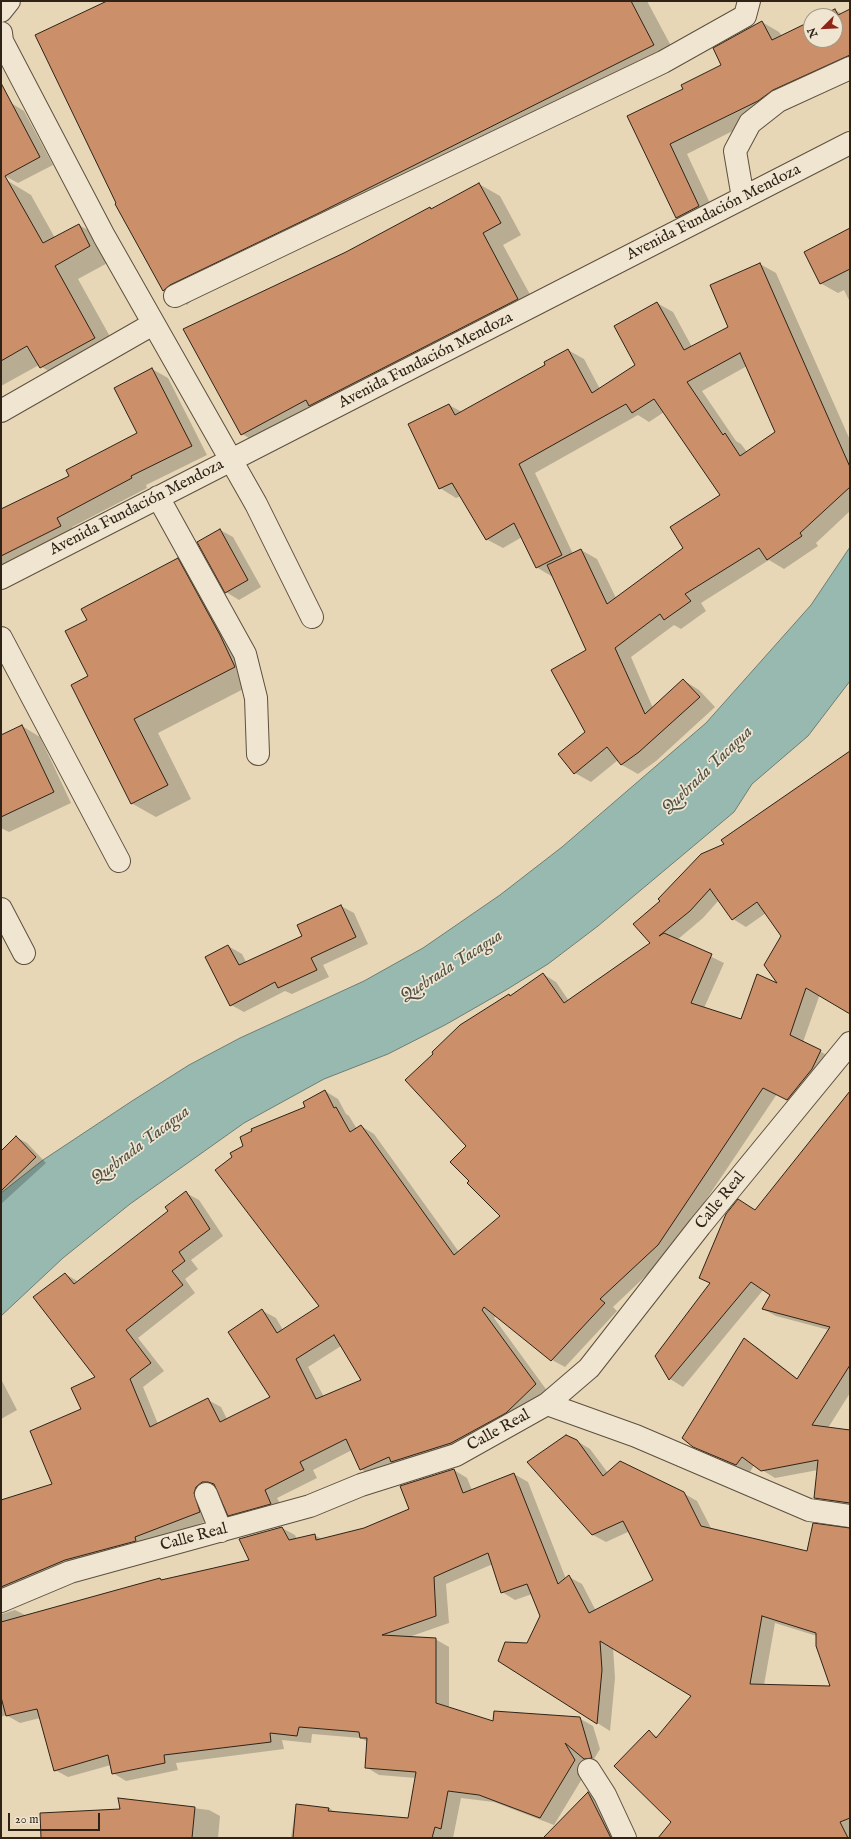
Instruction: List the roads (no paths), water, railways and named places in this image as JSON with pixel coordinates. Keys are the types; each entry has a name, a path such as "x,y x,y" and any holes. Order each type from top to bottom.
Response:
{"street":[{"path":"1,11 9,1"},
{"path":"175,296 663,62 745,16 749,1"},
{"path":"1,33 2,41 100,229 230,461 256,504 312,617"},
{"path":"743,198 735,151 750,123 778,101 850,68"},
{"name":"Avenida Fundación Mendoza","path":"1,578 850,144"},
{"path":"1,411 154,324"},
{"path":"158,498 245,654 256,698 258,754"},
{"path":"1,638 119,861"},
{"path":"1,909 24,952"},
{"name":"Calle Real","path":"1,1601 70,1572 310,1506 360,1485 456,1454 547,1404 589,1368 700,1226 850,1043"},
{"path":"547,1404 636,1436 809,1510 850,1516"},
{"path":"206,1494 221,1531"},
{"path":"589,1770 605,1795 625,1838"}],"water":[{"name":"Quebrada Tacagua","path":"850,547 850,681 808,736 752,784 734,812 598,926 548,964 445,1025 388,1054 324,1079 244,1123 130,1204 63,1258 1,1316 1,1193 43,1160 189,1065 240,1038 364,981 423,948 500,895 562,847 706,723 811,605"}]}
